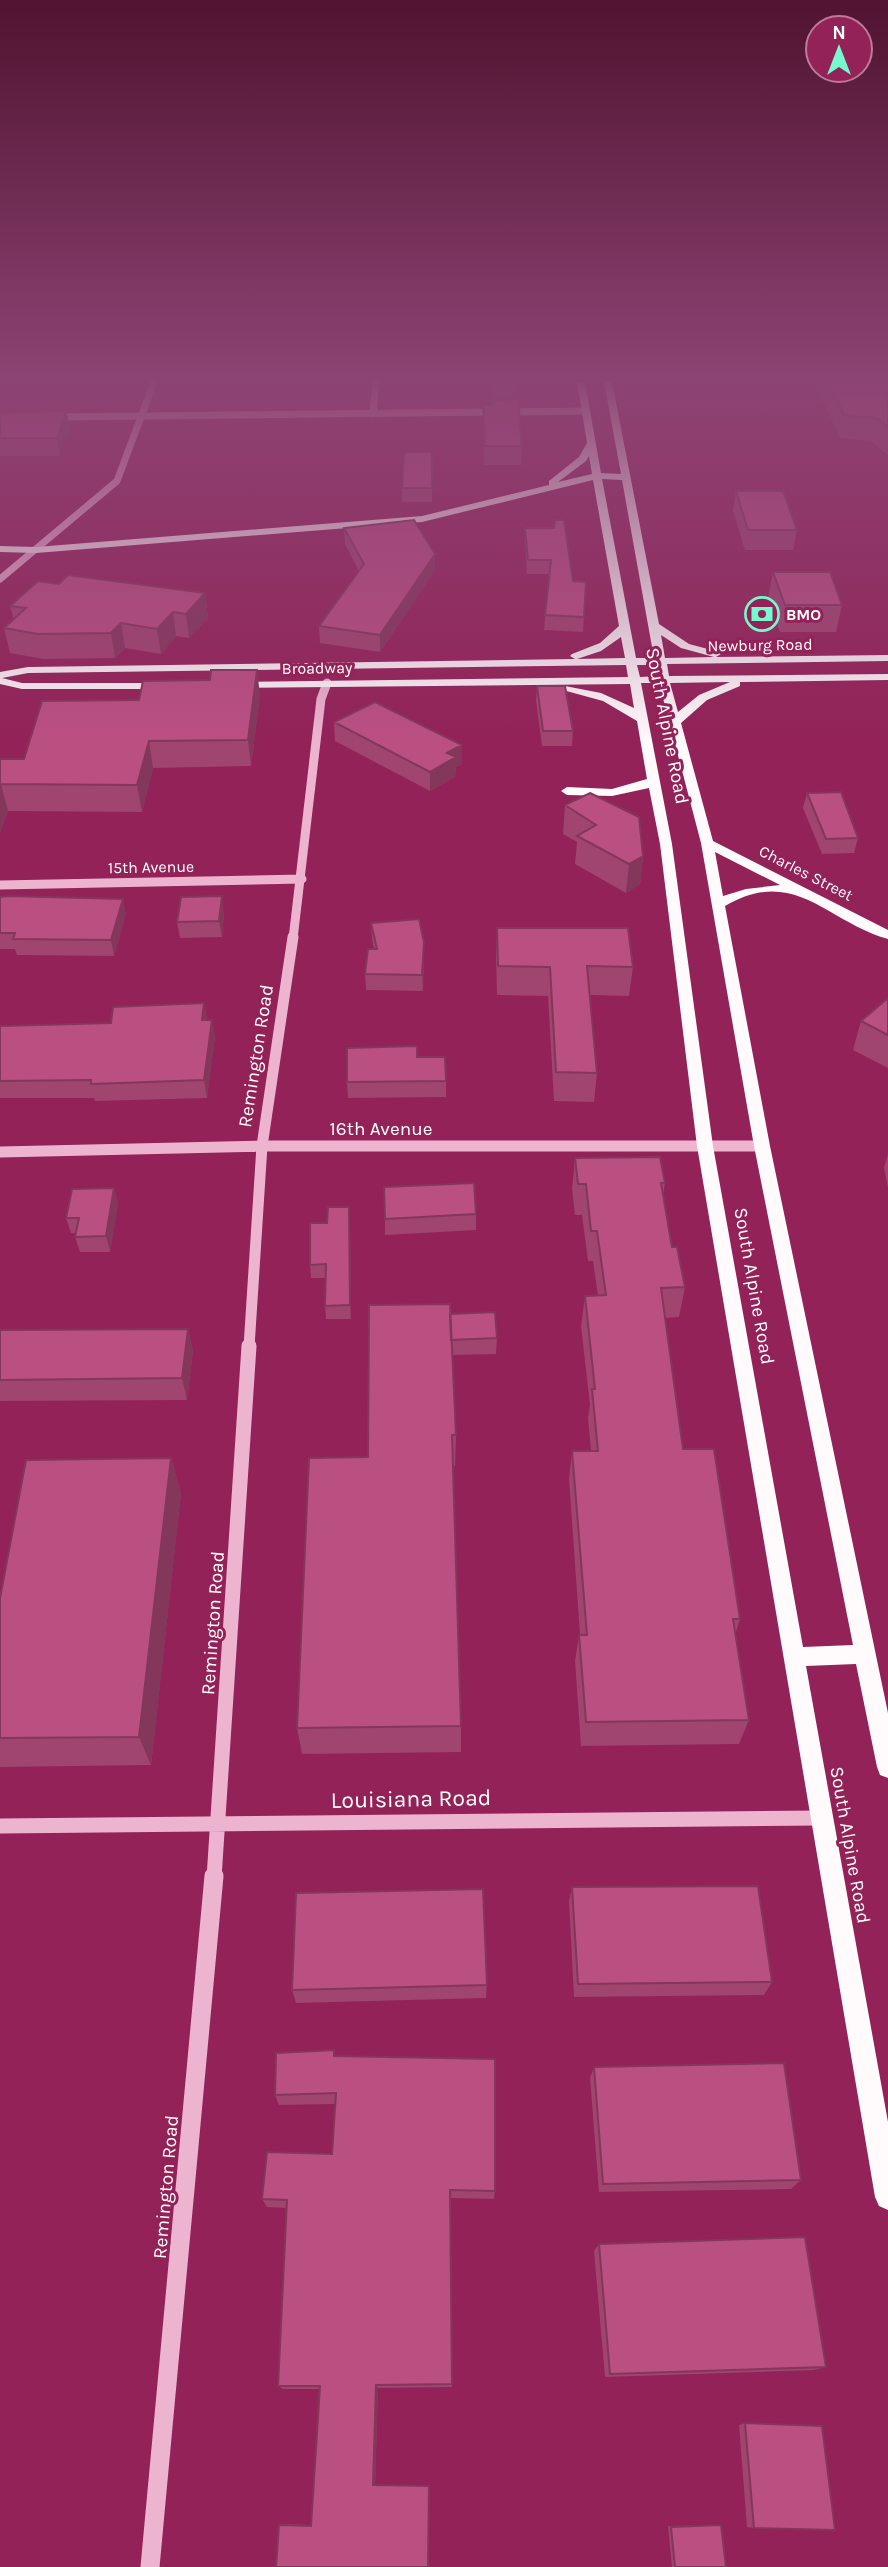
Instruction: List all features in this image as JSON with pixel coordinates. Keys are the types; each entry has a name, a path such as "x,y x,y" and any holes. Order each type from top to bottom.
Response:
{"main road":[{"path":"0,549 36,550 253,535 422,519 493,502"},
{"name":"South Alpine Road","path":"601,502 654,780 705,1146 888,2197"},
{"name":"South Alpine Road","path":"630,502 664,680 707,843 762,1146 888,1767"},
{"path":"653,625 685,646 757,660"},
{"path":"531,663 596,651 613,640 625,626"},
{"name":"Newburg Road","path":"632,662 888,659"},
{"name":"Broadway","path":"0,675 28,670 632,662"},
{"name":"Newburg Road","path":"636,680 888,677"},
{"path":"676,722 689,704 707,693 765,678"},
{"name":"Broadway","path":"218,685 636,680"},
{"path":"0,681 22,686 178,686"},
{"path":"488,682 583,692 619,704 644,721"},
{"path":"567,791 623,793 639,790 654,780"},
{"name":"Charles Street","path":"707,843 888,935"},
{"path":"719,904 730,896 745,892 801,889"},
{"path":"795,1657 864,1654"}],"street":[{"path":"0,579 93,502"},
{"name":"Remington Road","path":"150,2567 219,1825 262,1146 302,879 321,699 327,684"},
{"name":"15th Avenue","path":"0,885 302,879"},
{"name":"16th Avenue","path":"0,1152 262,1146 762,1146"},
{"name":"Louisiana Road","path":"0,1826 822,1818"}],"building":[{"path":"739,502 787,502 797,530 748,530"},
{"path":"414,520 435,554 380,635 319,626 364,564 344,528"},
{"path":"555,520 564,520 573,581 586,582 584,617 545,615 551,560 528,560 525,528 554,528"},
{"path":"773,572 830,572 842,605 785,605"},
{"path":"68,575 205,593 186,614 173,612 157,629 121,623 111,633 38,634 4,628 26,608 10,606 38,581 59,584"},
{"path":"211,670 257,670 248,740 149,741 137,785 1,784 0,787 0,759 24,759 42,701 139,700 143,681 210,680"},
{"path":"537,686 565,686 573,731 543,731"},
{"path":"375,702 462,745 447,753 456,757 430,772 334,722"},
{"path":"841,792 858,838 826,839 807,793"},
{"path":"590,793 639,817 643,856 629,864 577,836 596,825 565,805"},
{"path":"222,896 219,921 177,922 181,897"},
{"path":"0,897 123,899 111,940 13,939 15,933 0,933"},
{"path":"419,919 424,942 422,975 365,974 368,949 377,949 371,923"},
{"path":"497,928 628,928 633,967 587,966 597,1073 556,1072 550,967 498,966"},
{"path":"888,998 888,1035 861,1021"},
{"path":"204,1003 202,1020 212,1020 204,1080 91,1084 91,1080 0,1081 0,1026 111,1023 113,1007"},
{"path":"417,1046 417,1057 445,1057 446,1081 347,1082 347,1048"},
{"path":"660,1157 665,1183 661,1183 672,1247 677,1247 685,1287 661,1288 683,1449 714,1449 740,1619 733,1619 749,1720 586,1722 579,1635 587,1635 572,1451 598,1451 592,1389 595,1389 585,1296 606,1295 597,1231 591,1231 586,1184 578,1184 575,1158"},
{"path":"474,1183 476,1214 385,1219 384,1187"},
{"path":"114,1188 106,1236 75,1237 79,1218 66,1218 72,1189"},
{"path":"328,1207 349,1207 350,1305 325,1306 326,1264 310,1265 310,1223 327,1223"},
{"path":"450,1304 456,1435 452,1435 461,1726 297,1728 309,1458 368,1457 369,1305"},
{"path":"495,1312 497,1338 451,1340 450,1314"},
{"path":"188,1329 182,1378 0,1380 0,1330"},
{"path":"171,1458 139,1737 0,1738 0,1598 26,1460"},
{"path":"758,1886 772,1982 578,1984 572,1887"},
{"path":"483,1889 487,1985 292,1990 296,1893"},
{"path":"334,2050 334,2056 495,2059 495,2191 450,2190 452,2384 376,2385 373,2485 429,2486 428,2567 276,2567 279,2525 311,2526 320,2386 278,2386 287,2200 262,2199 267,2152 332,2154 336,2093 275,2095 276,2053"},
{"path":"784,2063 801,2180 603,2184 594,2067"},
{"path":"805,2237 826,2367 610,2374 599,2244"},
{"path":"745,2423 822,2426 835,2530 754,2528"},
{"path":"721,2525 726,2567 675,2567 671,2527"}],"place":[{"name":"BMO","path":"762,614"}]}
